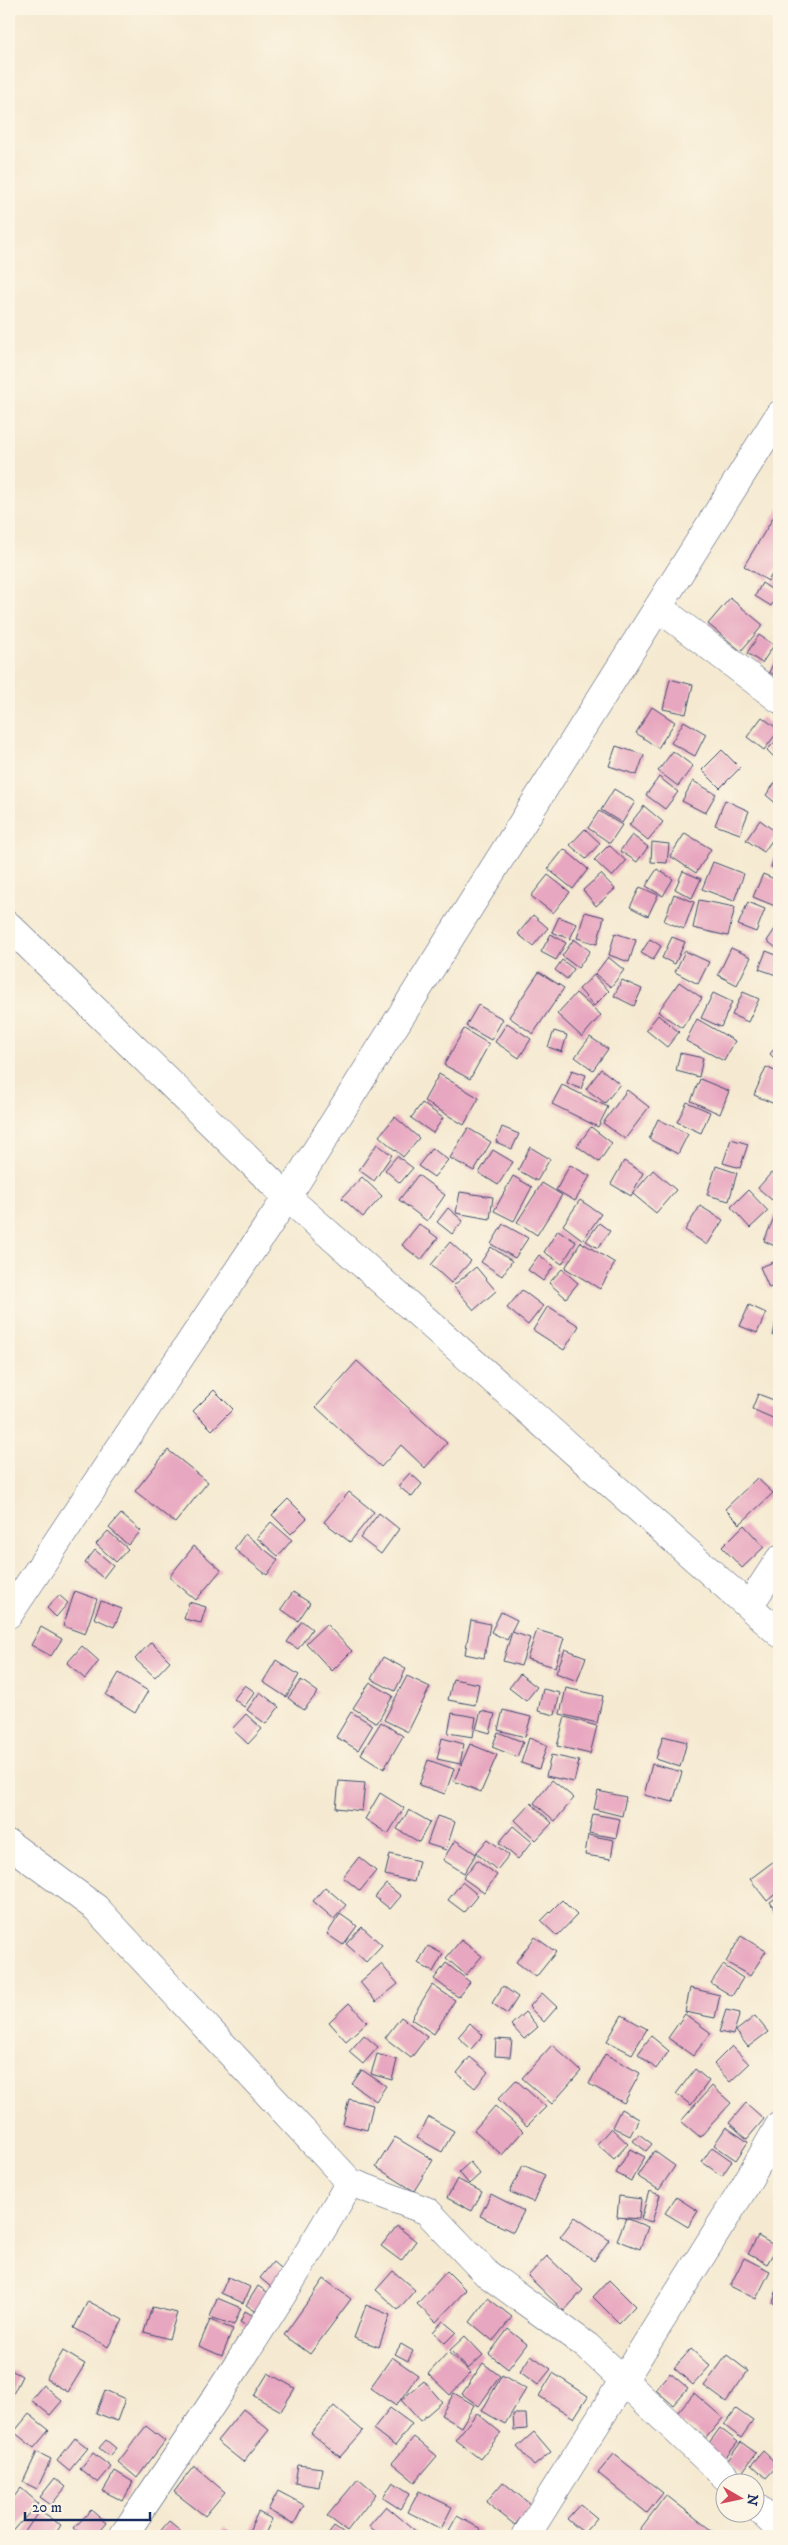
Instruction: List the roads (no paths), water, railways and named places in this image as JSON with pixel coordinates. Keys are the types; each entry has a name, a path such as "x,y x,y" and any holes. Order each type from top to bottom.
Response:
{"street":[{"path":"9,1614 287,1197 779,416"},
{"path":"658,608 779,699"},
{"path":"9,926 287,1197 779,1633"},
{"path":"749,1606 779,1560"},
{"path":"9,1844 96,1908 350,2182 427,2211 486,2273 587,2346 720,2472"},
{"path":"526,2536 779,2126"},
{"path":"123,2536 229,2380 312,2248 350,2182"},
{"path":"766,2516 779,2529"}]}
